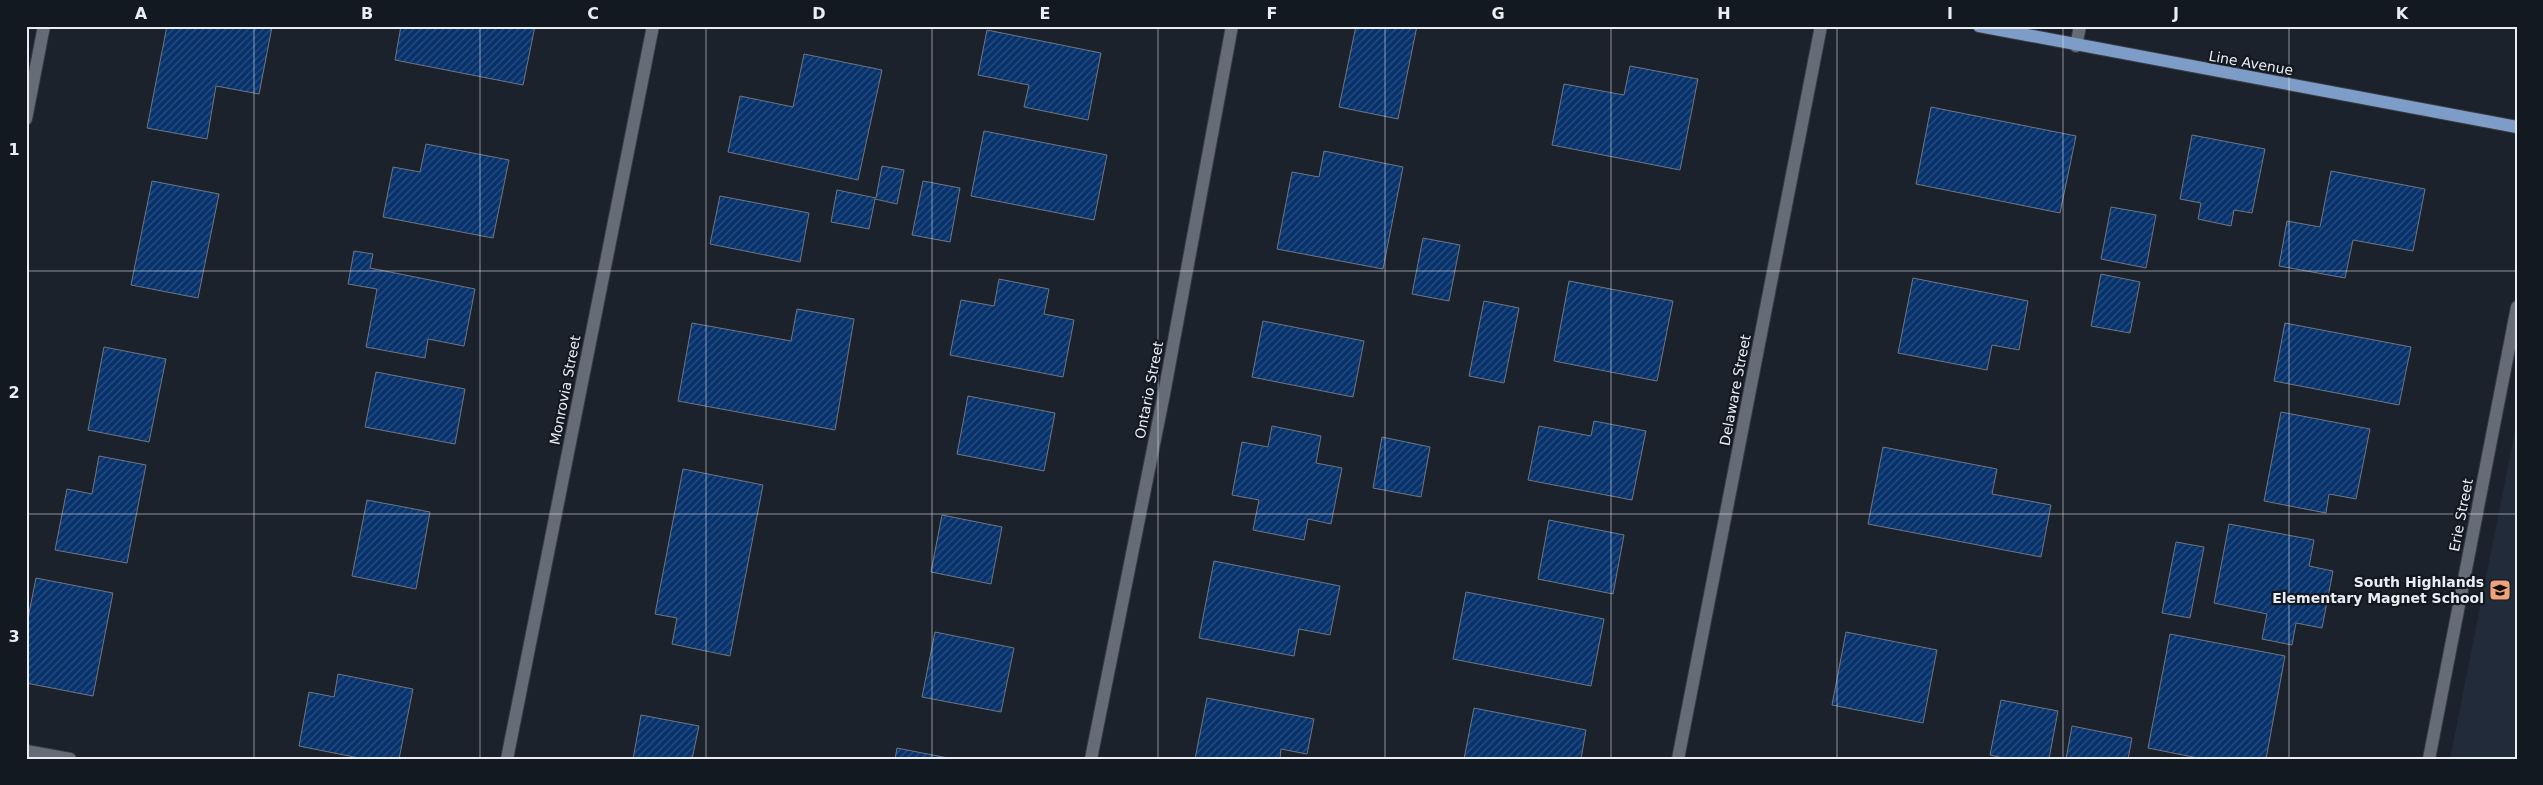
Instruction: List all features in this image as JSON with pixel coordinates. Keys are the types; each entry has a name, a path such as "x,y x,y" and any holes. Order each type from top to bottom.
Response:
{"main road":[{"name":"Line Avenue","path":"1979,26 2076,46 2517,127"}],"street":[{"path":"26,119 44,26"},
{"name":"Monrovia Street","path":"507,759 653,26"},
{"name":"Ontario Street","path":"1091,759 1164,394 1232,26"},
{"name":"Delaware Street","path":"1678,759 1821,26"},
{"path":"2076,46 2080,26"},
{"name":"Erie Street","path":"2429,759 2517,307"},
{"path":"26,751 70,759"}],"shaded area":[{"name":"South Highlands Elementary Magnet School","path":"2517,421 2517,759 2450,759"}],"building":[{"path":"167,26 272,27 259,94 216,86 207,139 147,128"},
{"path":"401,26 535,26 523,85 395,60"},
{"path":"1356,26 1417,26 1398,119 1339,107"},
{"path":"987,30 1101,53 1088,120 1024,107 1029,85 978,75"},
{"path":"804,54 882,70 858,180 728,152 740,96 793,107"},
{"path":"1630,66 1698,79 1680,170 1552,145 1564,84 1624,95"},
{"path":"1931,107 2076,136 2060,213 1916,184"},
{"path":"984,131 1107,155 1094,220 971,196"},
{"path":"2192,135 2265,149 2252,213 2234,210 2231,226 2198,219 2201,203 2180,199"},
{"path":"426,144 509,160 493,238 383,217 393,167 420,172"},
{"path":"1324,151 1403,167 1383,269 1277,249 1292,172 1319,177"},
{"path":"882,166 904,170 897,204 875,199 869,229 831,222 837,190 876,198"},
{"path":"2331,171 2425,189 2413,251 2353,240 2345,278 2279,266 2287,221 2320,227"},
{"path":"152,181 219,194 198,298 131,285"},
{"path":"923,181 960,188 950,242 912,235"},
{"path":"720,196 809,213 800,262 710,244"},
{"path":"2111,207 2156,215 2146,268 2101,259"},
{"path":"1423,238 1460,245 1449,301 1412,294"},
{"path":"354,251 373,254 370,268 475,289 464,346 428,339 425,358 366,347 377,289 348,284"},
{"path":"2101,274 2140,282 2130,333 2091,326"},
{"path":"1913,278 2028,301 2019,350 1992,345 1987,370 1898,353"},
{"path":"999,279 1049,289 1044,314 1074,320 1063,377 950,355 961,300 994,306"},
{"path":"1569,281 1673,301 1657,381 1554,361"},
{"path":"1484,301 1519,308 1504,383 1469,376"},
{"path":"797,309 854,319 835,430 678,401 692,323 791,341"},
{"path":"1263,321 1364,341 1353,397 1252,377"},
{"path":"2285,323 2411,347 2399,405 2274,381"},
{"path":"104,347 166,359 149,442 88,430"},
{"path":"376,372 465,389 455,444 365,427"},
{"path":"968,396 1055,413 1044,471 957,454"},
{"path":"2281,412 2370,429 2356,499 2329,494 2326,513 2264,501"},
{"path":"1594,421 1646,431 1632,500 1528,480 1539,426 1591,436"},
{"path":"1272,426 1321,436 1316,463 1342,468 1331,524 1308,519 1304,540 1253,530 1259,500 1232,495 1242,442 1268,447"},
{"path":"1382,437 1430,447 1421,497 1373,488"},
{"path":"1883,447 1997,469 1992,494 2051,505 2041,557 1868,524"},
{"path":"99,456 146,465 127,563 55,550 67,489 92,494"},
{"path":"683,469 763,485 730,656 672,644 677,618 655,614"},
{"path":"367,500 430,512 416,589 352,576"},
{"path":"942,515 1002,527 991,584 931,572"},
{"path":"1549,520 1624,535 1613,594 1538,579"},
{"path":"2229,524 2314,540 2309,566 2333,571 2322,628 2296,623 2292,645 2262,639 2267,614 2214,603"},
{"path":"2176,542 2204,547 2190,618 2162,613"},
{"path":"1214,561 1340,586 1330,635 1299,629 1294,656 1199,638"},
{"path":"36,578 113,593 93,696 26,683 26,628"},
{"path":"1466,592 1604,619 1591,686 1453,659"},
{"path":"935,632 1014,648 1001,712 922,697"},
{"path":"1846,632 1937,650 1923,723 1832,705"},
{"path":"2170,634 2285,656 2266,759 2203,759 2148,748"},
{"path":"338,674 413,689 399,759 364,759 299,746 309,692 334,697"},
{"path":"1207,698 1314,719 1307,754 1281,749 1280,759 1195,759"},
{"path":"2001,700 2058,711 2049,759 2008,759 1990,755"},
{"path":"1474,708 1586,730 1581,759 1464,759"},
{"path":"641,715 699,726 692,759 633,759"},
{"path":"2072,726 2132,738 2128,759 2066,759"},
{"path":"897,748 953,759 895,759"}],"place":[{"name":"South Highlands Elementary Magnet School","path":"2500,590"}]}
